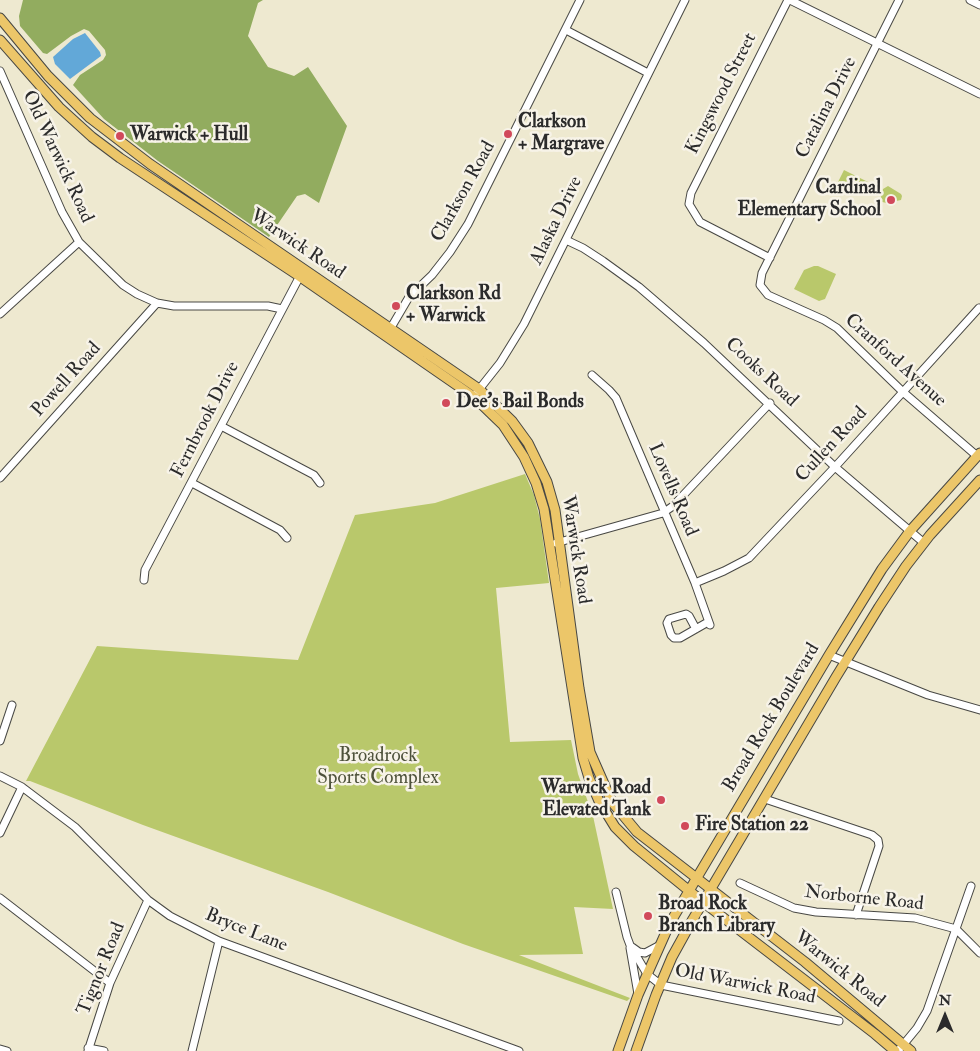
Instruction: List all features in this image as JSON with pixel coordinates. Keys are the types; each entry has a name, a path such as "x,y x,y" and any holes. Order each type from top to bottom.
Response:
{"main road":[{"name":"Warwick Road","path":"0,18 48,76 90,118 150,164 302,273 477,393 512,421 528,442 547,482 555,510 579,688 590,752 612,802 637,832 805,962 899,1049"},
{"name":"Warwick Road","path":"0,40 59,107 92,137 120,158 302,273"},
{"name":"Warwick Road","path":"477,393 524,457 536,483 544,509 550,544 583,758 599,802 614,827 690,892 876,1034 899,1049 911,1051"},
{"name":"Broad Rock Boulevard","path":"618,1051 638,995 670,923 829,655 882,569 910,531 979,454"},
{"name":"Broad Rock Boulevard","path":"636,1051 672,957 845,662 889,591 924,543 980,480"}],"street":[{"name":"Clarkson Road","path":"388,332 410,297 444,259 468,224 580,0"},
{"name":"Alaska Drive","path":"477,393 500,363 524,324 685,0"},
{"path":"789,0 980,94"},
{"name":"Kingswood Street","path":"770,258 700,222 689,204 691,193 789,0"},
{"name":"Catalina Drive","path":"760,286 762,273 899,0"},
{"path":"970,0 980,5"},
{"path":"566,30 648,73"},
{"name":"Old Warwick Road","path":"0,72 62,212 79,242 123,285 137,294 158,303 174,306 268,306 282,309"},
{"name":"Cooks Road","path":"566,240 604,261 639,286 704,343 835,467 924,543"},
{"path":"0,314 79,242"},
{"name":"Fernbrook Drive","path":"144,580 145,570 302,273"},
{"name":"Cranford Avenue","path":"760,286 768,295 824,320 837,328 903,392 979,454"},
{"name":"Powell Road","path":"0,478 158,303"},
{"name":"Cullen Road","path":"695,583 749,558 835,467 979,308"},
{"name":"Lovells Road","path":"592,376 610,390 616,398 695,583 709,624 696,629"},
{"path":"550,544 664,513 673,506 770,404"},
{"path":"221,426 314,475 320,483"},
{"path":"192,483 280,530 287,538"},
{"path":"829,655 928,695 980,710"},
{"path":"0,741 12,705"},
{"name":"Bryce Lane","path":"0,776 22,787 75,827 148,900 170,916 220,941 519,1051"},
{"path":"0,833 22,787"},
{"path":"764,798 872,835 878,840 879,846 856,915"},
{"name":"Norborne Road","path":"740,883 794,908 816,912 915,918 956,929 980,953"},
{"path":"899,1049 917,1028 927,1011 971,886"},
{"name":"Old Warwick Road","path":"616,892 630,945 647,974 660,985 839,1021"},
{"path":"0,898 110,983"},
{"name":"Tignor Road","path":"88,1050 110,983 148,900"},
{"path":"192,1051 220,941"},
{"path":"630,945 643,953 660,945"},
{"path":"630,945 638,995"},
{"path":"0,1050 7,1051"},
{"path":"88,1050 104,1051"}],"green space":[{"path":"23,0 263,0 258,3 248,36 268,67 294,76 308,67 347,126 319,203 305,194 297,196 269,237 158,161 104,119 73,85 80,75 103,60 106,55 105,50 89,31 84,29 47,54 43,53 20,26 19,16"},
{"path":"844,170 868,182 862,193 838,182"},
{"path":"888,186 901,194 901,200 887,203 882,202 883,189"},
{"path":"814,266 836,274 825,299 819,301 794,289 804,270"},
{"name":"Broadrock Sports Complex","path":"525,474 534,495 540,519 549,583 496,588 510,742 571,740 578,774 593,816 613,909 574,907 583,954 519,955 630,998 627,1001 463,944 328,892 26,781 97,646 298,660 355,515 435,503"}],"water":[{"path":"85,33 101,56 70,79 55,64 53,57 73,39"}],"place":[{"name":"Clarkson + Margrave","path":"508,134"},
{"name":"Warwick + Hull","path":"120,136"},
{"name":"Cardinal Elementary School","path":"891,200"},
{"name":"Clarkson Rd + Warwick","path":"396,306"},
{"name":"Dee’s Bail Bonds","path":"446,403"},
{"name":"Warwick Road Elevated Tank","path":"661,800"},
{"name":"Fire Station 22","path":"685,826"},
{"name":"Broad Rock Branch Library","path":"648,916"}]}
